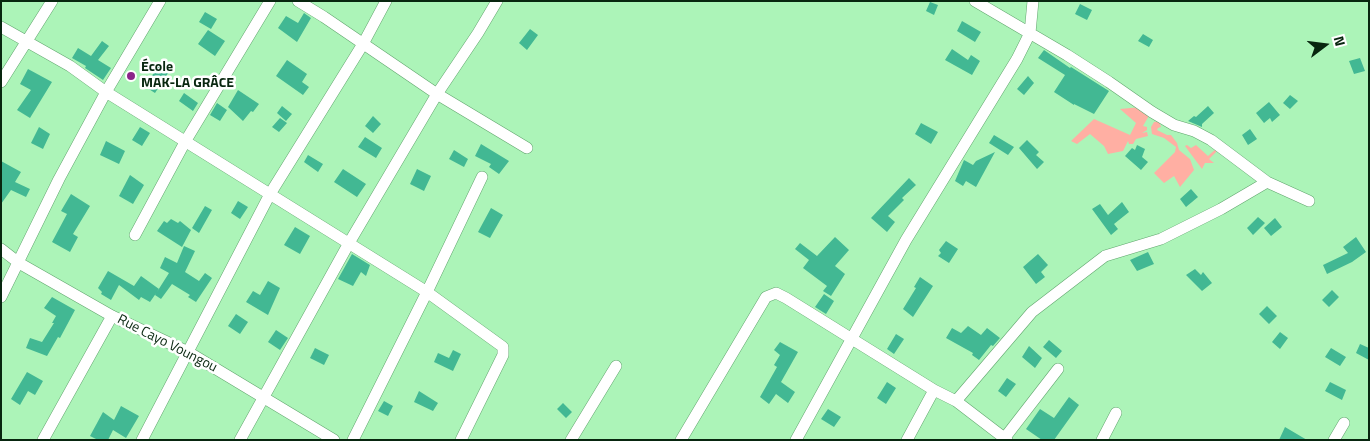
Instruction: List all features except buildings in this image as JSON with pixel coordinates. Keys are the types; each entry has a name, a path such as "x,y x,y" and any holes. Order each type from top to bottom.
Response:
{"street":[{"path":"1,82 52,1"},
{"path":"1,297 59,180 106,92 160,1"},
{"path":"135,235 185,142 270,1"},
{"path":"298,1 437,94 527,148"},
{"path":"142,440 270,194 363,44 386,1"},
{"path":"240,440 349,244 437,94 478,34 497,1"},
{"path":"975,1 1030,32 1174,125 1194,131 1211,140 1267,182 1309,201"},
{"path":"796,440 906,240 1016,59 1030,32 1034,1"},
{"path":"1,27 70,66 106,92 427,292 503,347 503,355 461,440"},
{"path":"353,440 482,177"},
{"path":"956,400 1032,312 1105,256 1161,239 1221,209 1267,182"},
{"name":"Rue Cayo Voungou","path":"1,249 19,263 112,316 188,352 334,440"},
{"path":"681,440 766,297 776,294 853,338 934,390 956,400 1005,439 1058,369"},
{"path":"43,440 112,316"},
{"path":"572,440 616,366"},
{"path":"907,440 934,390"},
{"path":"1102,440 1116,413"},
{"path":"1334,440 1344,423"}],"shaded area":[{"path":"1141,107 1150,114 1143,126 1147,127 1147,130 1142,133 1147,132 1148,136 1136,139 1133,144 1129,144 1128,141 1123,151 1108,154 1104,146 1090,134 1077,144 1071,141 1094,119 1130,135 1136,123 1120,109"},
{"path":"1159,121 1161,127 1157,130 1171,135 1177,143 1179,150 1190,159 1194,170 1180,187 1174,176 1164,183 1154,173 1175,152 1176,147 1164,138 1152,134 1151,127 1154,122"},
{"path":"1187,145 1191,148 1196,145 1208,156 1217,148 1218,150 1209,159 1214,163 1205,163 1202,169 1185,146"}],"place":[{"name":"École MAK-LA GRÂCE","path":"131,76"}]}
